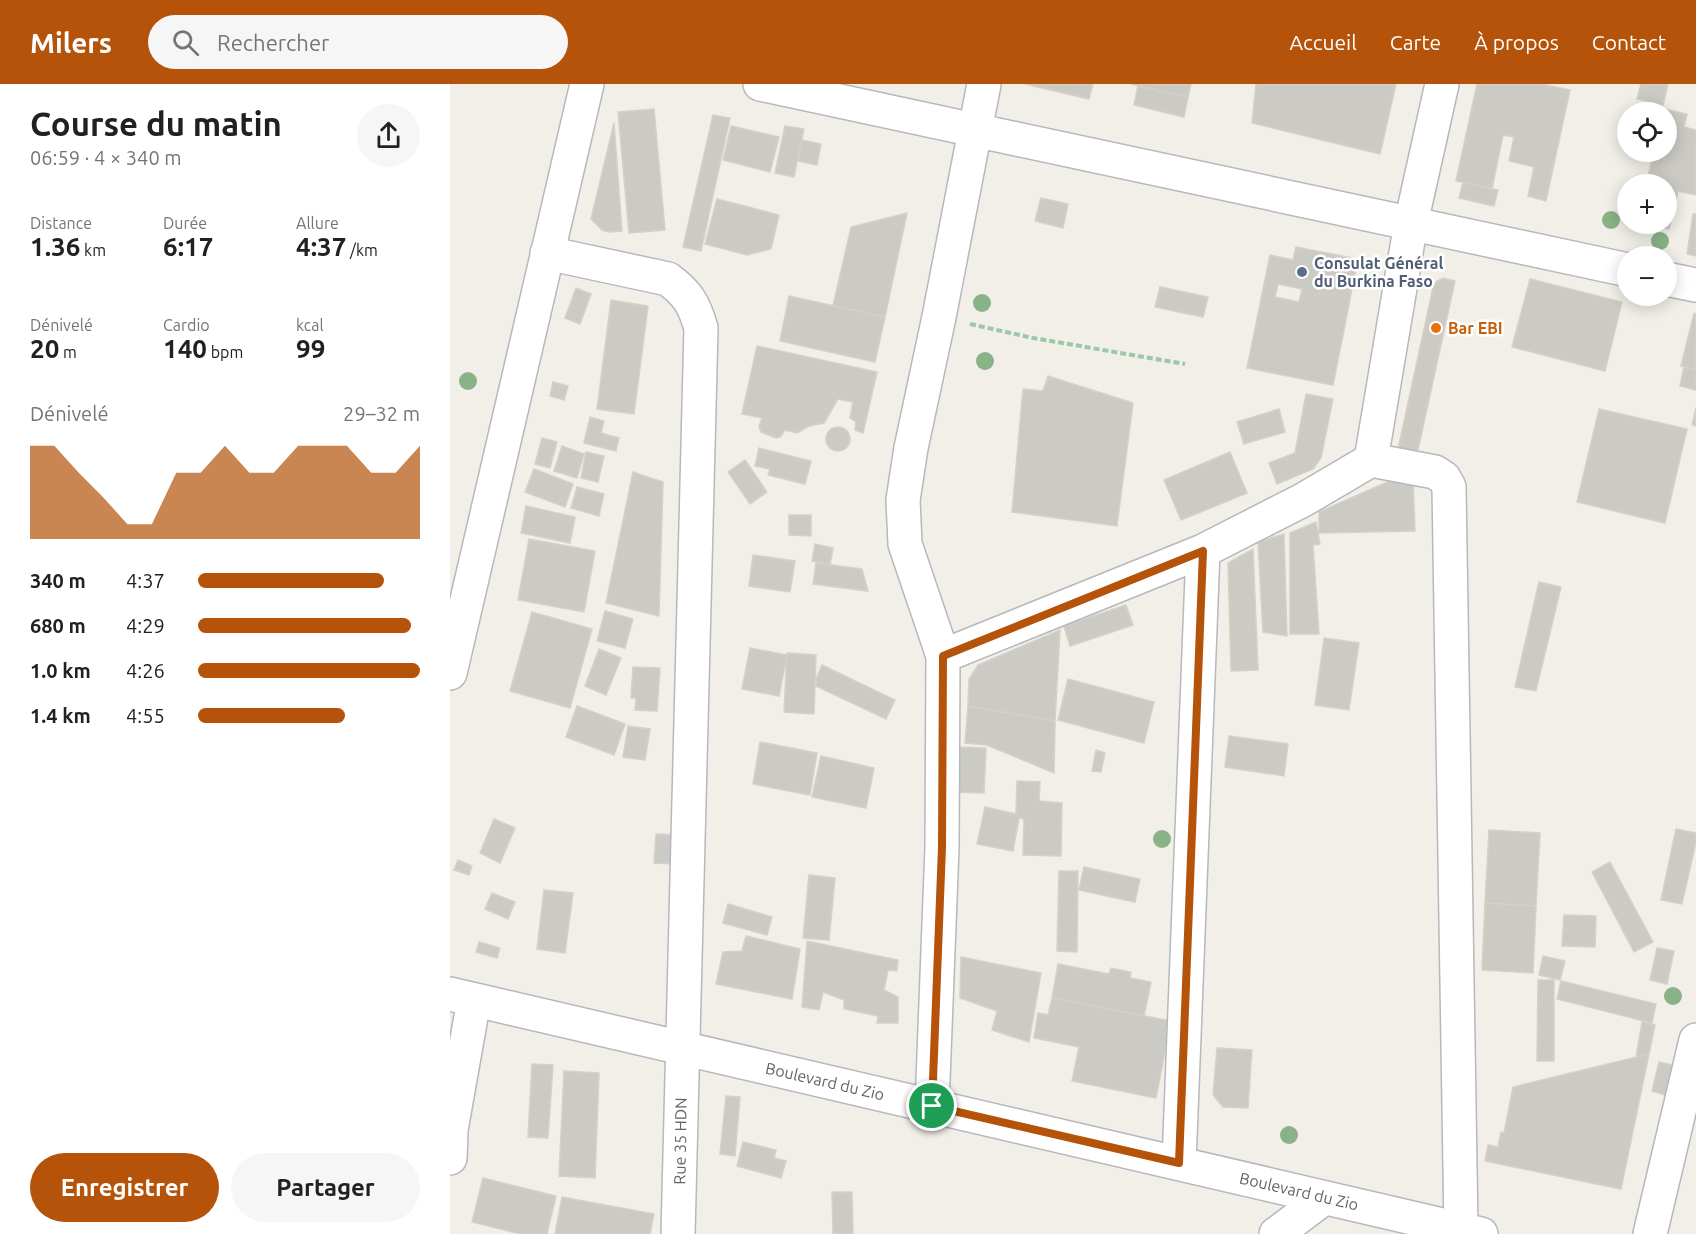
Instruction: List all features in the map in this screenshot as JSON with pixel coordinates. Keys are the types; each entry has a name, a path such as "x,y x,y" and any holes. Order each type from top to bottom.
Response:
{"street":[{"path":"450,673 456,617 548,253 586,84"},
{"path":"760,84 1617,268"},
{"path":"932,1106 942,847 943,656 905,544 903,500 911,448 984,84"},
{"path":"1371,460 1411,223 1442,84"},
{"name":"Rue 35 HDN","path":"548,253 668,279 684,291 695,308 701,328 678,1234"},
{"path":"1677,281 1696,285"},
{"path":"943,656 1203,551 1303,500 1371,460 1435,472 1444,478 1449,487 1469,1232"},
{"path":"1179,1163 1203,551"},
{"path":"450,1140 462,997"},
{"name":"Boulevard du Zio","path":"462,997 1469,1232"},
{"path":"1650,1234 1696,1040"},
{"path":"1276,1234 1324,1198"}],"path":[{"path":"939,317 1033,338 1185,364"}],"building":[{"path":"1025,84 1093,84 1089,99"},
{"path":"1131,84 1191,84 1188,97"},
{"path":"1256,84 1396,84 1380,154 1252,123"},
{"path":"1477,84 1542,84 1570,90 1546,201 1528,196 1534,167 1509,161 1514,137 1503,135 1492,189 1456,181"},
{"path":"1641,84 1668,84 1664,102 1637,99"},
{"path":"1138,86 1188,97 1184,117 1134,105"},
{"path":"654,109 665,230 629,233 618,112"},
{"path":"1677,112 1687,114 1684,127 1696,130 1696,195 1678,191 1677,195 1677,174 1648,174 1652,162 1677,162"},
{"path":"713,115 730,118 701,251 683,247"},
{"path":"614,123 622,231 609,232 602,230 591,219"},
{"path":"731,126 779,137 770,172 723,160"},
{"path":"785,126 804,129 794,177 775,173"},
{"path":"802,140 821,144 817,165 798,161"},
{"path":"1463,182 1498,190 1494,206 1459,198"},
{"path":"1041,198 1068,204 1063,228 1035,221"},
{"path":"717,199 779,215 771,249 747,255 705,244"},
{"path":"907,213 885,317 833,306 851,227"},
{"path":"1693,214 1696,214 1696,256 1687,254"},
{"path":"1296,247 1358,259 1333,385 1247,368 1270,255 1293,260","holes":["1278,284 1302,289 1299,302 1275,297"]},
{"path":"1443,278 1455,281 1416,459 1397,454 1434,283"},
{"path":"1530,279 1617,301 1617,306 1621,306 1605,371 1512,347"},
{"path":"1160,287 1208,297 1203,317 1155,307"},
{"path":"576,288 591,294 580,324 565,318"},
{"path":"789,296 885,317 875,362 780,341"},
{"path":"611,300 648,306 634,414 597,409"},
{"path":"1694,313 1696,314 1696,370 1681,366"},
{"path":"757,346 877,372 863,433 855,430 856,422 850,418 853,402 838,399 824,423 809,426 797,433 785,430 780,437 776,438 761,432 759,426 762,418 742,414"},
{"path":"1684,367 1696,370 1696,390 1680,386"},
{"path":"1048,376 1133,403 1117,526 1012,512 1023,389 1043,391"},
{"path":"553,382 568,386 564,400 550,396"},
{"path":"1306,394 1333,399 1321,458 1313,469 1277,484 1269,463 1295,453"},
{"path":"1696,408 1696,426 1692,425"},
{"path":"1279,409 1285,432 1244,444 1237,422"},
{"path":"1599,409 1687,429 1665,523 1577,502"},
{"path":"590,417 604,421 601,433 619,438 616,451 584,443"},
{"path":"838,427 847,430 850,439 847,448 838,451 829,448 826,439 829,430"},
{"path":"542,438 557,442 550,468 535,464"},
{"path":"562,446 584,454 577,478 554,471"},
{"path":"759,448 811,461 805,484 768,475 770,469 755,466"},
{"path":"586,452 604,456 598,482 581,478"},
{"path":"1230,452 1247,493 1181,520 1164,480"},
{"path":"745,460 767,492 750,504 728,472"},
{"path":"534,469 573,484 565,507 525,492"},
{"path":"633,472 663,482 659,616 606,603"},
{"path":"1403,475 1413,480 1415,531 1319,533 1319,512"},
{"path":"577,487 604,494 599,516 571,508"},
{"path":"526,506 575,517 570,543 521,533"},
{"path":"789,515 811,515 811,536 789,535"},
{"path":"1316,522 1320,544 1313,545 1319,634 1290,634 1290,533"},
{"path":"1284,534 1287,636 1263,632 1258,542"},
{"path":"529,539 595,551 584,612 518,600"},
{"path":"815,544 833,548 830,565 812,561"},
{"path":"1253,549 1258,670 1231,671 1228,563"},
{"path":"753,555 795,561 790,592 749,586"},
{"path":"816,563 862,569 868,591 813,584"},
{"path":"1539,582 1561,587 1536,691 1515,687"},
{"path":"1126,605 1133,625 1070,646 1064,626"},
{"path":"605,611 633,619 625,648 597,641"},
{"path":"532,612 592,629 570,708 510,691"},
{"path":"1060,630 1055,721 968,706 969,679 978,665"},
{"path":"1324,638 1359,643 1349,710 1315,705"},
{"path":"750,648 787,655 779,696 742,689"},
{"path":"599,649 621,658 606,695 585,686"},
{"path":"787,653 816,655 814,714 784,712"},
{"path":"822,665 895,700 886,719 816,686 816,679"},
{"path":"633,667 660,668 657,711 635,710 636,698 631,698"},
{"path":"1068,679 1154,702 1144,743 1058,720"},
{"path":"577,706 625,724 614,755 566,737"},
{"path":"968,706 1055,721 1054,773 987,745 965,743"},
{"path":"628,726 650,729 645,760 623,757"},
{"path":"1229,736 1288,744 1284,776 1225,767"},
{"path":"760,742 817,753 810,795 753,784"},
{"path":"956,747 986,748 984,793 950,792"},
{"path":"1096,750 1105,753 1101,772 1092,771"},
{"path":"821,756 874,768 866,808 812,797"},
{"path":"1017,781 1040,782 1039,801 1062,803 1061,856 1023,855 1024,819 1019,818 1013,851 977,844 985,807 1016,814"},
{"path":"494,819 515,828 500,863 480,853"},
{"path":"1676,829 1696,833 1682,904 1661,900"},
{"path":"1489,830 1540,833 1536,906 1485,903"},
{"path":"656,834 678,835 676,864 654,863"},
{"path":"458,860 472,866 469,875 454,870"},
{"path":"1610,862 1653,942 1634,952 1592,872"},
{"path":"1084,867 1140,879 1135,902 1079,890"},
{"path":"1059,871 1078,871 1077,952 1057,951"},
{"path":"809,875 835,878 829,940 803,938"},
{"path":"544,890 573,893 565,953 537,949"},
{"path":"492,893 515,902 508,919 485,909"},
{"path":"1485,903 1536,906 1533,973 1482,970"},
{"path":"728,904 772,917 767,935 723,923"},
{"path":"1564,915 1596,916 1595,947 1562,946"},
{"path":"746,936 800,949 792,999 716,984 723,952 742,951"},
{"path":"807,941 898,960 897,971 888,970 884,990 898,997 898,1023 877,1023 878,1016 844,1009 844,1000 823,992 819,1010 802,1007"},
{"path":"479,942 500,948 497,958 476,952"},
{"path":"1657,948 1674,951 1667,984 1650,980"},
{"path":"1543,956 1565,961 1560,980 1539,975"},
{"path":"961,957 1041,973 1029,1042 992,1030 997,1011 960,998"},
{"path":"1058,964 1109,974 1111,968 1131,972 1130,978 1151,982 1144,1016 1052,998"},
{"path":"1538,980 1554,980 1554,1061 1537,1061"},
{"path":"1561,981 1656,1004 1652,1023 1557,999"},
{"path":"1052,998 1171,1021 1156,1098 1072,1081 1079,1047 1034,1038 1038,1013 1048,1015"},
{"path":"1642,1022 1655,1025 1649,1054 1636,1057"},
{"path":"1217,1048 1252,1050 1248,1108 1223,1107 1213,1095"},
{"path":"1649,1054 1621,1189 1485,1161 1488,1145 1498,1147 1501,1132 1504,1133 1513,1087"},
{"path":"1659,1062 1672,1065 1665,1095 1652,1091"},
{"path":"532,1064 553,1065 548,1138 528,1137"},
{"path":"564,1071 599,1073 595,1178 559,1176"},
{"path":"726,1096 740,1097 735,1156 720,1154"},
{"path":"743,1142 776,1150 774,1158 786,1161 781,1178 737,1166"},
{"path":"483,1178 556,1196 547,1234 520,1234 472,1222"},
{"path":"832,1192 852,1192 853,1234 833,1234"},
{"path":"562,1197 654,1214 650,1234 555,1234"}],"place":[{"name":"Consulat Général du Burkina Faso","path":"1302,272"},
{"name":"Bar EBI","path":"1436,328"}],"route":[{"path":"1203,551 1179,1163 932,1106 942,847 943,656 1203,551"}]}
